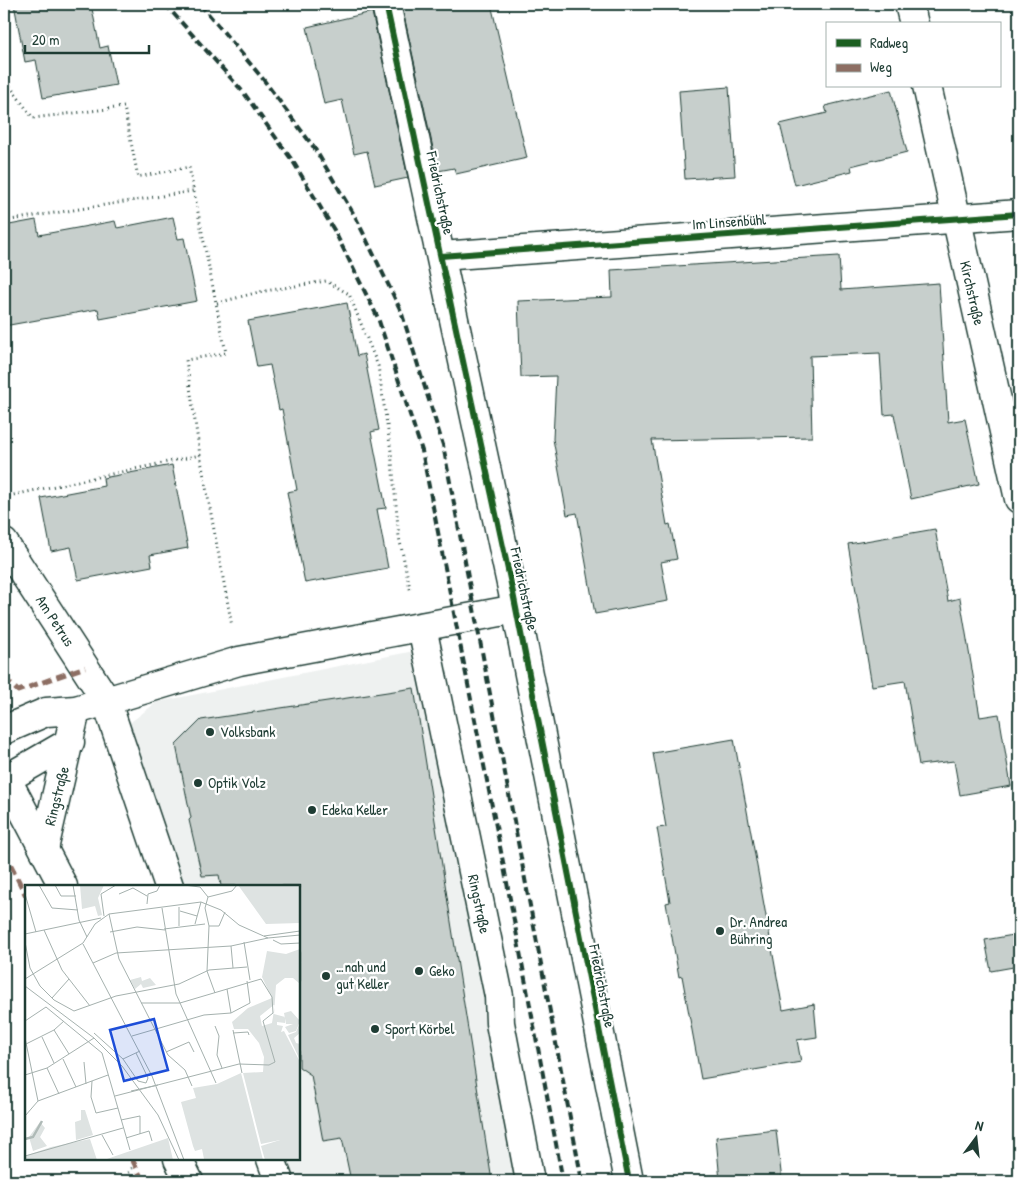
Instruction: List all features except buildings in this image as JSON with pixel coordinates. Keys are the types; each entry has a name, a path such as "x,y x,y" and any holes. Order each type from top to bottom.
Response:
{"street":[{"name":"Friedrichstraße","path":"386,4 516,609 629,1181"},
{"path":"909,4 914,22"},
{"name":"Kirchstraße","path":"927,88 1019,499"},
{"name":"Im Linsenbühl","path":"441,256 1019,214"},
{"name":"Am Petrus","path":"4,543 106,700"},
{"path":"4,730 46,712 76,710 239,660 516,609"},
{"name":"Ringstraße","path":"422,627 499,996 500,1023 530,1181"},
{"path":"106,700 169,885"},
{"name":"Ringstraße","path":"44,849 76,710"},
{"name":"Ringstraße","path":"5,777 70,742"},
{"path":"5,777 62,885"},
{"path":"177,1160 180,1181"},
{"path":"178,1160 190,1181"},
{"path":"270,1160 279,1181"}],"path":[{"path":"4,78 33,118 124,107 138,177 189,167 226,353 186,360 200,455 239,660"},
{"path":"4,221 193,191"},
{"path":"217,302 259,292 326,281 349,294 378,366 391,451 398,537 408,585 422,627"},
{"path":"4,497 200,455"},
{"path":"123,1181 135,1164"}],"shaded area":[{"path":"414,651 523,1181 295,1181 285,1160 300,1160 300,885 177,885 123,728 157,702"}],"railway":[{"path":"165,4 244,93 294,163 334,230 378,318 422,451 504,867 563,1181"},
{"path":"200,4 263,79 315,149 356,218 401,311 443,445 582,1181"}],"marked path":[{"path":"4,678 18,691 85,667"},
{"path":"4,851 25,894"},
{"path":"132,1160 143,1181"}],"cycle path":[{"path":"386,4 513,593 629,1181"},
{"path":"441,256 1019,214"}],"place":[{"name":"Volksbank","path":"210,732"},
{"name":"Optik Volz","path":"198,783"},
{"name":"Edeka Keller","path":"312,810"},
{"name":"Dr. Andrea Bühring","path":"720,931"},
{"name":"Geko","path":"419,971"},
{"name":"…nah und gut Keller","path":"326,976"},
{"name":"Sport Körbel","path":"375,1029"}]}
